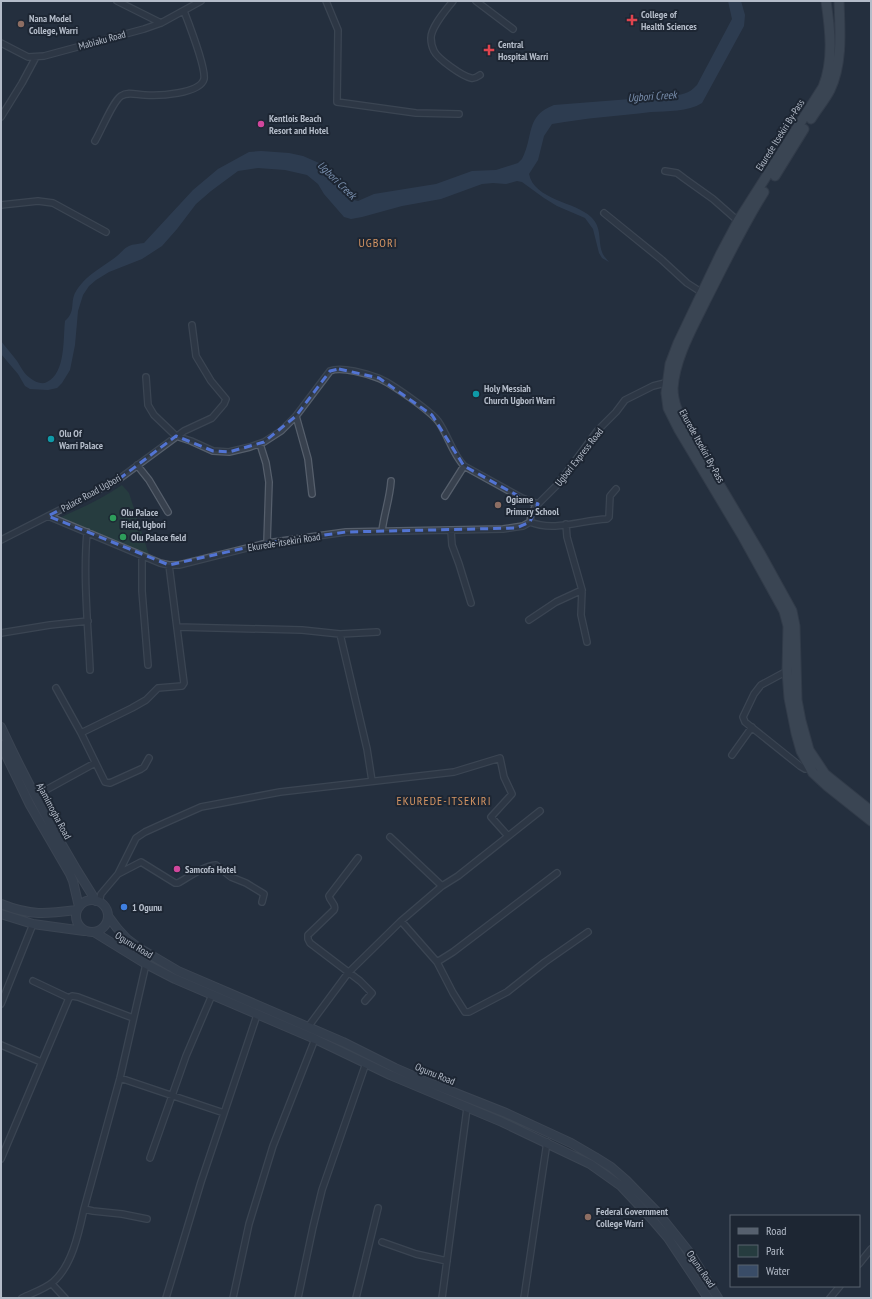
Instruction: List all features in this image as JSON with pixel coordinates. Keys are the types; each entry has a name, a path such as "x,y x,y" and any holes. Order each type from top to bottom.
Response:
{"main road":[{"name":"Ekurede Itsekiri By-Pass","path":"826,1 830,34 827,78 823,87 738,221 701,292 670,364 670,382 676,410 699,452 760,553 792,611 795,632 797,700 809,750 824,774 871,811"},
{"name":"Ekurede Itsekiri By-Pass","path":"839,1 840,51 830,89 760,199 725,261 681,354 666,393 668,408 678,430 743,537 784,611 788,626 787,671 789,698 796,733 809,766 813,773 827,786 871,821"},
{"name":"Ajamimogha Road","path":"1,727 35,796 76,870 98,902"},
{"name":"Ajamimogha Road","path":"1,745 30,805 70,874 73,881 78,909"},
{"path":"1,914 33,924 85,931 94,932 102,928 108,916 105,908 98,902 86,901 78,909 76,916 77,922 85,931"},
{"path":"1,904 34,914 51,914 78,909"},
{"name":"Ogunu Road","path":"108,916 127,939 139,948 203,982 284,1016 407,1074 506,1113 542,1129 571,1143 611,1167 626,1180 676,1234 718,1298"},
{"name":"Ogunu Road","path":"94,932 146,964 175,979 281,1025 315,1038 390,1075 547,1142 590,1164 607,1175 634,1200 668,1238 708,1298"},
{"path":"281,1025 284,1016"}],"street":[{"path":"117,1 162,23"},
{"name":"Mabiaku Road","path":"1,43 28,57 44,56 138,31 162,23 201,1"},
{"path":"326,1 338,30 337,102 416,113 459,114"},
{"path":"453,1 434,28 431,36 431,43 434,51 440,58 461,74 470,78 475,78 480,75"},
{"path":"476,1 513,29"},
{"path":"95,141 115,102 122,95 128,93 144,95 167,94 191,90 197,88 204,79 204,72 184,11"},
{"path":"1,117 36,57"},
{"path":"665,171 677,173 713,199 738,221"},
{"path":"1,205 38,201 53,202 106,232"},
{"path":"604,213 662,260 687,283 701,292"},
{"name":"Palace Road Ugbori","path":"1,540 119,479 176,436 212,418 226,402 226,399 211,381 196,356 192,325"},
{"path":"146,377 148,405 154,415 176,436 213,451 229,452 260,444 281,431 296,416 330,371 334,369 379,378 432,415 442,427 464,466 522,498 538,504"},
{"name":"Ugbori Express Road","path":"530,522 533,511 538,504 558,484 597,431 616,412 625,400 653,386 670,382"},
{"path":"296,416 308,459 312,494"},
{"path":"260,444 266,463 269,482 266,522 267,543"},
{"path":"138,465 149,480 168,512"},
{"path":"445,496 464,466"},
{"path":"382,531 391,481"},
{"path":"530,522 540,526 606,519 609,517 610,496 616,489"},
{"path":"48,516 169,566 185,681 183,685 158,688 146,700 81,734"},
{"name":"Ekurede-itsekiri Road","path":"169,566 179,565 267,543 346,532 503,529 524,526 530,522"},
{"path":"566,524 582,590 581,615 587,642"},
{"path":"451,531 452,545 471,603"},
{"path":"86,532 84,558 90,670"},
{"path":"142,556 142,591 148,665"},
{"path":"529,620 556,602 582,590"},
{"path":"1,633 50,625 88,622"},
{"path":"177,627 302,630 340,634 377,632"},
{"path":"340,634 365,742 372,781"},
{"path":"787,671 761,685 754,694 743,717 745,722 800,766 805,769 809,766"},
{"path":"56,688 107,784 141,769 144,767 149,758"},
{"path":"732,755 752,727"},
{"path":"98,902 101,894 118,874 136,838 160,825 201,807 280,792 454,772 500,758 504,776 512,794 491,817 508,836"},
{"path":"35,796 95,763"},
{"path":"308,1027 348,973 401,920 442,886 458,876 540,811"},
{"path":"390,837 442,886"},
{"path":"358,858 329,896 336,907 308,935 308,938 310,943 372,992 365,1000"},
{"path":"118,874 141,862 175,883 178,883 212,865 216,865 231,877 264,894 262,902"},
{"path":"437,962 458,948 557,873"},
{"path":"401,920 437,962 462,1008 466,1012 469,1012 507,992 545,962 588,932"},
{"path":"1,1004 33,924"},
{"path":"22,1298 52,1284 65,1268 70,1258 81,1226 84,1209 120,1078 146,964"},
{"path":"32,981 69,998 72,996 78,997 133,1018"},
{"path":"150,1158 186,1056 212,995"},
{"path":"1,1159 69,998"},
{"path":"166,1298 173,1279 194,1204 258,1015"},
{"path":"233,1298 249,1224 272,1146 315,1038"},
{"path":"1,1045 41,1062"},
{"path":"298,1298 322,1190 366,1063"},
{"path":"120,1078 224,1113"},
{"path":"442,1298 467,1108"},
{"path":"524,1298 547,1142"},
{"path":"356,1298 378,1208"},
{"path":"84,1209 147,1219"},
{"path":"382,1242 416,1254 447,1261"},
{"path":"860,1263 871,1249"},
{"path":"52,1284 65,1298"},
{"path":"830,1298 839,1287"}],"highlighted area":[{"path":"339,369 379,378 388,384 432,415 464,466 522,498 538,504 530,522 516,528 346,532 267,543 169,565 48,516 119,479 176,436 213,451 229,452 264,442 296,416 330,371"}],"green space":[{"name":"Olu Palace field","path":"122,485 129,493 149,555 57,519 82,508"}],"water":[{"path":"728,1 741,1 745,15 744,26 702,103 690,108 677,110 602,117 552,124 544,136 538,160 529,174 532,183 547,195 584,212 591,217 597,225 601,247 604,256 609,262 602,258 599,253 593,229 585,218 557,206 522,182 517,181 506,184 482,184 441,199 402,206 351,219 344,217 324,194 318,184 307,175 285,170 258,168 238,171 196,204 162,246 142,259 109,272 89,286 83,295 78,311 75,345 70,370 57,388 48,390 30,389 25,386 18,374 1,354 1,341 28,376 38,383 47,382 58,371 61,363 65,321 72,311 75,293 84,281 127,247 144,243 193,190 218,169 249,152 261,151 289,153 303,156 319,163 338,182 350,198 358,201 374,194 436,184 472,171 496,170 518,163 522,159 526,151 534,121 538,115 554,105 673,96 684,94 691,90 697,85 732,19"}],"place":[{"name":"College of Health Sciences","path":"632,20"},
{"name":"Nana Model College, Warri","path":"21,24"},
{"name":"Central Hospital Warri","path":"489,50"},
{"name":"Kentlois Beach Resort and Hotel","path":"261,124"},
{"name":"Holy Messiah Church Ugbori Warri","path":"476,394"},
{"name":"Olu Of Warri Palace","path":"51,439"},
{"name":"Ogiame Primary School","path":"498,505"},
{"name":"Olu Palace Field, Ugbori","path":"113,518"},
{"name":"Olu Palace field","path":"123,537"},
{"name":"Samcofa Hotel","path":"177,869"},
{"name":"1 Ogunu","path":"124,907"},
{"name":"Federal Government College Warri","path":"588,1217"}],"district":[{"name":"UGBORI","path":"378,242"},
{"name":"EKUREDE-ITSEKIRI","path":"444,800"}],"water label":[{"name":"Ugbori Creek","path":"652,96"},
{"name":"Ugbori Creek","path":"337,180"}]}
